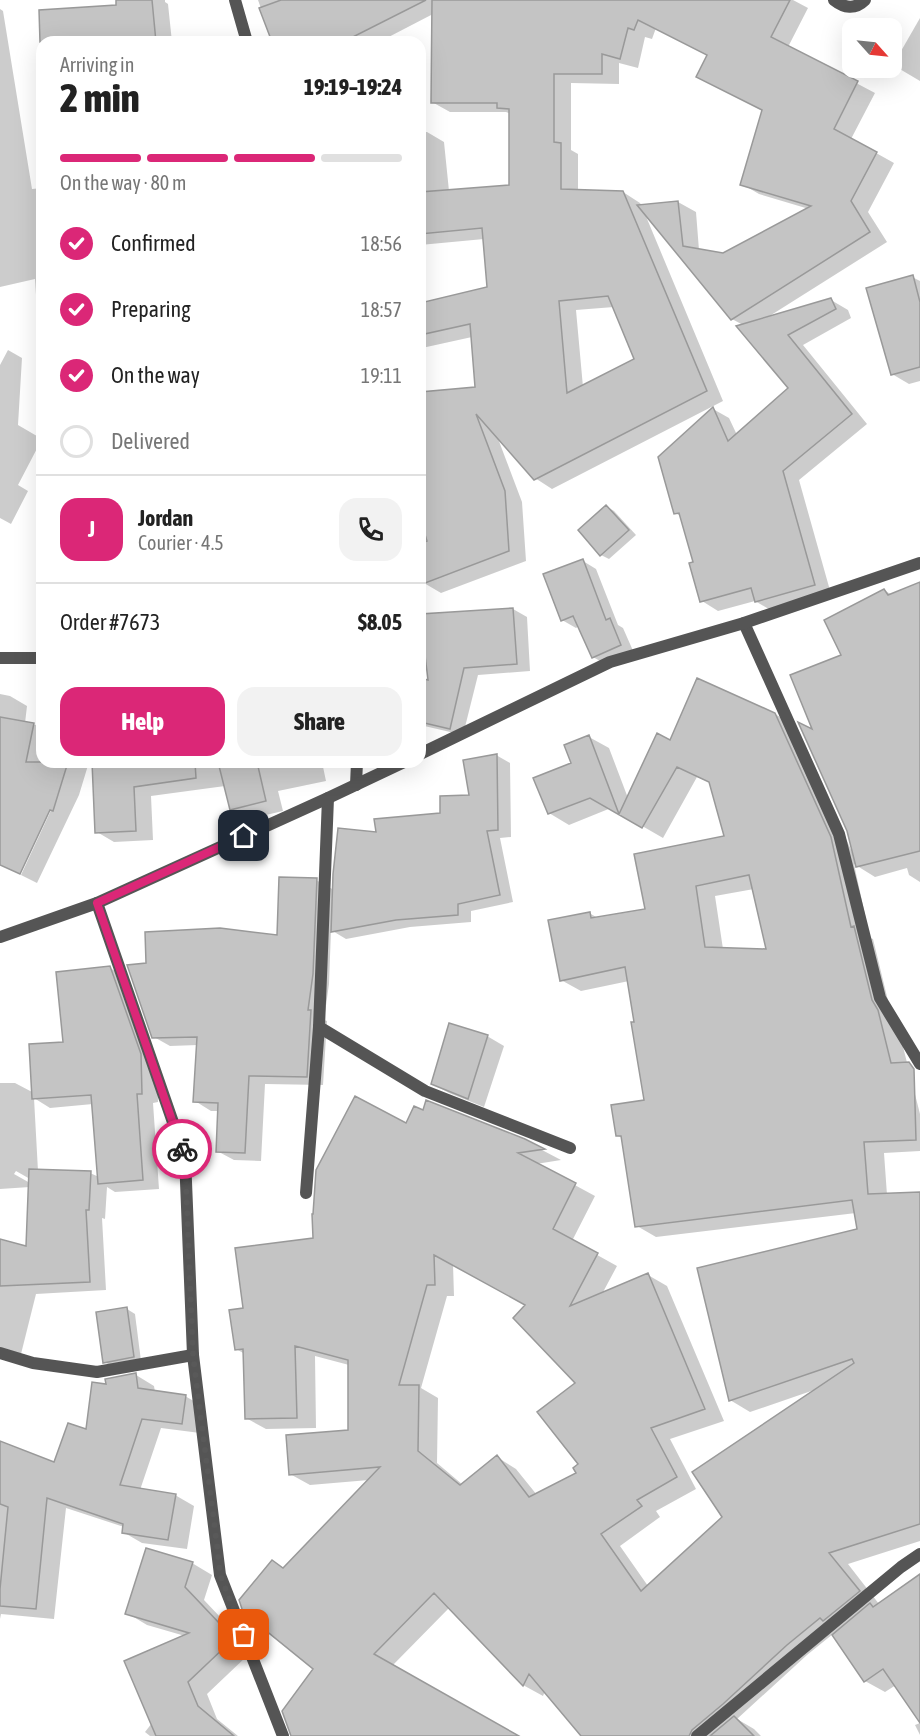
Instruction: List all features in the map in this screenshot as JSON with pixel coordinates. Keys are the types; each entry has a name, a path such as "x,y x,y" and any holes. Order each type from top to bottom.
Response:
{"street":[{"path":"235,0 246,36"},
{"path":"834,0 843,6 852,7 860,5 865,0"},
{"path":"426,751 610,662 744,623 920,563"},
{"path":"744,623 839,834 880,998 920,1064"},
{"path":"0,658 36,658"},
{"path":"356,785 357,768"},
{"path":"0,938 97,903 391,768"},
{"path":"306,1193 319,1027 328,798"},
{"path":"97,903 185,1157 193,1355 220,1575 283,1736"},
{"path":"319,1027 425,1091 570,1148"},
{"path":"0,1353 33,1363 98,1372 193,1355"},
{"path":"697,1736 901,1567 920,1554"}],"building":[{"path":"116,0 152,0 155,36 40,36 39,10 116,5"},
{"path":"281,0 426,0 355,36 270,36 259,8"},
{"path":"432,0 790,0 771,37 842,73 842,78 852,78 858,81 834,129 877,152 851,201 870,232 731,320 637,205 678,201 683,246 723,253 811,206 740,185 762,110 696,77 707,55 638,20 634,30 628,28 620,59 602,54 602,74 554,74 554,142 561,143 561,189 623,191 707,391 534,480 476,414 505,491 509,551 426,583 426,391 475,387 470,324 426,334 426,302 487,287 482,228 426,233 426,192 509,185 509,109 497,108 497,103 431,103","holes":["608,296 634,359 567,393 559,301"]},
{"path":"913,275 920,302 920,367 891,375 866,288"},
{"path":"831,298 836,309 788,335 852,414 783,471 815,585 755,602 751,588 700,602 689,563 693,562 679,513 674,514 658,457 713,407 728,441 788,388 736,326"},
{"path":"606,505 629,530 600,556 578,530"},
{"path":"583,559 606,620 610,618 621,645 592,658 573,616 561,621 543,574"},
{"path":"920,582 920,851 856,867 847,831 798,722 812,729 790,675 841,655 824,620 884,589 888,595"},
{"path":"513,608 517,664 464,668 450,729 426,723 426,680 428,680 426,614"},
{"path":"697,678 775,713 831,837 851,927 854,926 872,1000 878,1010 891,1063 909,1062 914,1069 916,1140 864,1142 868,1194 920,1192 920,1524 829,1553 860,1591 823,1621 820,1618 787,1645 692,1730 689,1736 581,1736 529,1674 523,1686 434,1593 374,1654 519,1736 291,1736 282,1711 313,1669 243,1612 239,1600 272,1560 283,1568 380,1467 289,1475 286,1435 348,1430 348,1360 295,1346 297,1418 245,1419 243,1349 235,1350 229,1310 243,1308 235,1248 313,1238 312,1214 316,1170 355,1096 406,1123 414,1106 423,1110 426,1100 545,1149 518,1153 576,1183 553,1229 598,1253 570,1306 648,1273 705,1409 651,1428 677,1477 637,1500 642,1506 601,1534 641,1591 722,1517 692,1472 854,1363 852,1359 729,1401 697,1268 857,1229 852,1200 635,1227 621,1136 616,1136 611,1105 644,1100 631,1022 634,1022 625,967 560,981 548,920 590,912 591,918 645,909 634,854 724,836 709,782 677,767 642,828 590,798 548,814 533,778 571,763 564,745 589,735 619,814 657,733 670,740","holes":["749,875 766,949 705,947 696,886","434,1255 525,1305 513,1318 575,1383 537,1412 578,1464 573,1468 576,1473 529,1497 497,1455 460,1485 418,1451 419,1385 399,1385 427,1285 435,1285"]},
{"path":"0,717 34,723 26,762 36,762 36,768 66,768 53,811 50,810 20,874 0,865"},
{"path":"497,754 498,830 487,831 500,895 458,904 458,915 396,920 331,932 333,874 338,828 376,832 374,819 440,813 440,796 469,795 463,760"},
{"path":"92,768 195,768 196,778 134,787 136,831 95,833"},
{"path":"220,768 258,768 266,801 230,810"},
{"path":"279,877 317,878 313,974 308,1010 311,1010 307,1077 249,1076 245,1153 216,1152 218,1103 193,1102 197,1037 152,1038 127,965 146,963 145,932 220,928 277,935"},
{"path":"110,966 141,1054 142,1094 137,1094 143,1180 98,1184 91,1095 32,1099 29,1044 63,1042 56,972"},
{"path":"449,1023 488,1035 468,1099 431,1084"},
{"path":"29,1169 91,1171 89,1210 86,1210 90,1282 0,1286 0,1239 26,1246"},
{"path":"127,1307 134,1357 103,1363 96,1312"},
{"path":"136,1373 138,1388 186,1395 182,1424 142,1419 120,1485 176,1494 168,1540 122,1533 123,1524 47,1498 36,1609 0,1606 8,1507 0,1504 0,1441 54,1462 68,1423 86,1429 92,1382 106,1384 105,1379"},
{"path":"146,1548 193,1562 185,1587 238,1643 240,1649 227,1645 188,1682 198,1706 234,1736 156,1736 124,1661 189,1633 125,1614"},
{"path":"920,1574 920,1723 883,1669 864,1682 832,1635 870,1603 873,1607"},
{"path":"734,1716 754,1736 710,1736"}],"way so far":[{"path":"182,1149 185,1157 193,1355 220,1575 244,1635"}],"route":[{"path":"182,1149 97,903 244,836"}]}
